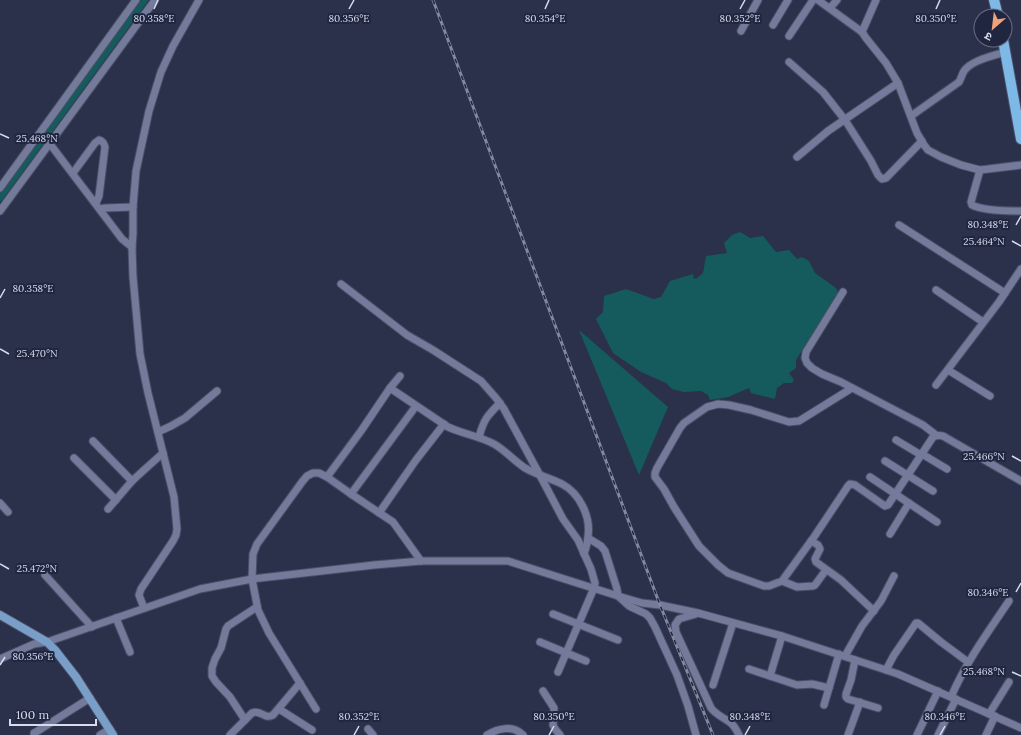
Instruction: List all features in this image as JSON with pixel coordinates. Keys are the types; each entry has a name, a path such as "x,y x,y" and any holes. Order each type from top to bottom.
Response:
{"highway":[{"path":"1004,48 1021,139"}],"main road":[{"path":"0,615 48,642 62,658 112,732"}],"street":[{"path":"0,211 155,0"},
{"path":"144,608 139,595 141,589 173,541 177,529 174,496 148,393 140,354 132,248 136,171 149,111 161,72 173,46 199,0"},
{"path":"741,31 758,0"},
{"path":"773,25 788,0"},
{"path":"789,36 813,0"},
{"path":"818,0 862,32 886,63 898,83 917,133 928,150 961,165 980,170 1021,165"},
{"path":"830,8 837,0"},
{"path":"862,32 876,0"},
{"path":"0,188 131,2"},
{"path":"911,116 959,82 963,72 971,64 1005,52"},
{"path":"788,62 823,92 845,120 871,161 878,176 882,179 886,178 922,141"},
{"path":"797,157 828,131 898,83"},
{"path":"73,174 95,143 102,140 105,147 98,206"},
{"path":"50,144 122,239 132,248"},
{"path":"980,170 971,202 972,205 984,209 1021,211"},
{"path":"98,206 105,208 133,207"},
{"path":"900,225 1005,292"},
{"path":"936,386 1021,269"},
{"path":"341,284 407,335 480,381 496,398 541,476 563,519 578,540 591,569 595,583 558,672"},
{"path":"936,290 983,322"},
{"path":"843,292 806,352 805,358 807,363 822,374 923,424 936,435 943,436 1021,481"},
{"path":"948,370 990,396"},
{"path":"327,477 400,376"},
{"path":"390,388 458,432 479,437 496,445 524,467 568,488 578,498 587,519 589,534 584,554"},
{"path":"852,388 799,421 789,422 751,410 718,404 707,407 684,423 680,428 655,473 655,477 699,546 728,573 764,586 769,586 782,581 850,484 855,485 885,506 888,505 921,454 936,435"},
{"path":"158,432 185,418 217,391"},
{"path":"479,437 487,416 500,403"},
{"path":"351,494 416,406"},
{"path":"379,513 416,460 444,424"},
{"path":"896,440 947,469"},
{"path":"93,441 132,481"},
{"path":"108,510 132,481 163,453"},
{"path":"74,458 116,500"},
{"path":"885,461 933,490"},
{"path":"316,709 269,632 257,607 252,579 254,554 257,544 307,476 313,473 319,473 393,522 421,561"},
{"path":"870,477 937,522"},
{"path":"0,503 8,512"},
{"path":"890,534 909,503"},
{"path":"588,538 601,546 605,552 618,596 629,606 646,614 655,627 677,675 696,735"},
{"path":"811,541 820,549 815,561 841,580 874,611"},
{"path":"0,659 34,644 48,642 200,589 252,579 374,565 421,561 508,561 618,596 642,602 660,604 733,623 782,636 842,655 898,674 1021,728"},
{"path":"782,581 797,587 813,586 826,570"},
{"path":"45,575 92,627"},
{"path":"824,705 842,655 881,601 894,576"},
{"path":"938,735 953,698 958,681 968,662 1009,601"},
{"path":"245,720 230,697 212,676 212,668 221,648 228,626 257,607"},
{"path":"553,614 618,640"},
{"path":"698,614 679,619 675,625 676,632 714,713 730,723 739,735"},
{"path":"116,618 130,652"},
{"path":"713,685 733,623"},
{"path":"886,670 894,655 916,623 918,623 968,662"},
{"path":"770,676 782,636"},
{"path":"540,642 586,661"},
{"path":"855,660 846,697 848,699 878,708"},
{"path":"749,669 797,685 812,684 829,688"},
{"path":"986,735 992,715 1009,682"},
{"path":"230,735 255,711 270,717 273,715 300,683"},
{"path":"543,691 554,708 553,725 560,735"},
{"path":"917,735 938,691"},
{"path":"34,735 34,733 90,698"},
{"path":"848,735 860,702"},
{"path":"278,709 312,730"},
{"path":"487,735 493,731 512,729 523,735"},
{"path":"100,735 112,732"}],"shaded area":[{"path":"740,232 750,238 763,236 776,252 789,250 797,259 802,257 809,261 815,273 836,288 839,295 834,297 830,308 796,360 796,368 789,373 794,380 792,383 784,383 777,388 775,399 751,393 749,388 728,397 710,400 708,395 701,391 684,392 672,389 666,383 641,372 613,353 596,319 603,312 604,296 626,289 654,299 661,297 670,281 693,274 694,279 697,278 703,273 706,256 727,253 724,243 732,235"},
{"path":"579,330 668,407 639,475"}],"waterway":[{"path":"0,198 145,0"}],"railway":[{"path":"433,0 660,605 713,735"}]}
